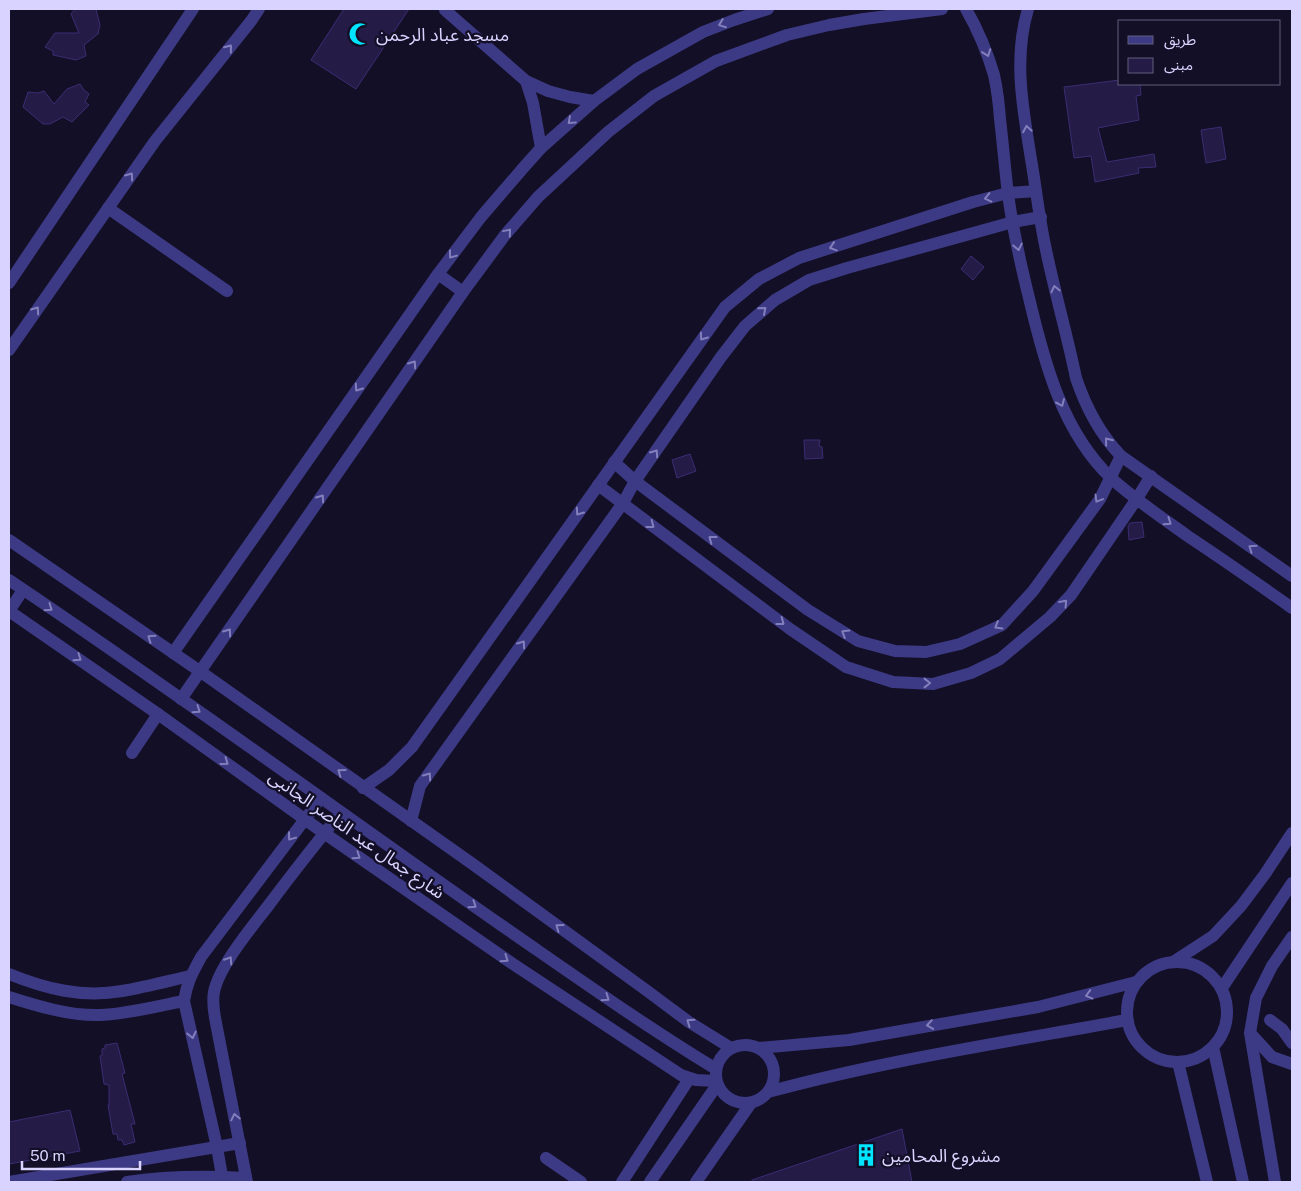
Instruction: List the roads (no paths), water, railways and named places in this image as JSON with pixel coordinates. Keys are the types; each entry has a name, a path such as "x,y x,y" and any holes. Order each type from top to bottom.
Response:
{"street":[{"path":"9,283 193,9"},
{"path":"9,350 155,140 259,9"},
{"path":"173,653 438,274 481,217 541,148 594,101 637,69 703,32 768,9"},
{"path":"182,699 463,292 505,235 538,197 608,132 654,96 716,61 787,35 829,25 942,9"},
{"path":"966,9 982,40 994,76 998,95 1008,193 1013,222 1034,320 1061,404 1094,459 1110,477 1136,500 1292,608"},
{"path":"1028,9 1022,33 1020,67 1022,101 1045,244 1076,378 1089,412 1098,428 1121,456 1292,576"},
{"path":"445,10 526,81 555,93 594,101"},
{"path":"526,81 533,103 541,148"},
{"path":"363,788 389,770 412,747 725,307 759,279 799,258 973,202 1008,193 1036,190"},
{"path":"108,208 227,291"},
{"path":"411,821 420,786 623,503 635,481 745,326 775,300 809,280 1013,222 1041,217"},
{"path":"438,274 463,292"},
{"path":"614,462 635,481 808,610 858,641 895,651 926,652 960,644 1002,625 1039,583 1100,498 1121,456"},
{"path":"598,485 790,630 846,667 893,682 934,684 971,673 1000,659 1050,617 1071,595 1151,476"},
{"path":"9,540 201,672 689,1022 731,1048"},
{"path":"9,580 182,699 629,1014 716,1078 723,1094 731,1100 741,1104 751,1103 760,1099 768,1092 773,1083 772,1063 759,1048"},
{"path":"9,611 23,590"},
{"name":"شارع جمال عبد الناصر الجانبى","path":"9,611 513,964 689,1079 702,1081 716,1078"},
{"path":"132,753 158,714"},
{"path":"222,1180 217,1147 184,1001 186,988 190,976 201,958 321,798"},
{"path":"127,1182 170,1178 247,1180 216,1023 214,993 224,968 244,938 324,833 342,813"},
{"path":"1173,962 1213,936 1241,906 1266,874 1292,833"},
{"path":"1222,988 1292,884"},
{"path":"1276,1182 1250,1034 1256,998 1272,966 1292,937"},
{"path":"1173,962 1188,963 1201,968 1213,977 1222,988 1227,1003 1227,1019 1222,1034 1213,1047 1203,1055 1191,1060 1178,1062 1164,1060 1140,1046 1132,1034 1127,1020 1130,994 1136,982 1146,972 1159,965 1173,962"},
{"path":"9,974 36,985 94,994 122,991 190,976"},
{"path":"650,1182 716,1078 719,1061 731,1048 740,1046 759,1048 849,1040 1038,1008 1136,982"},
{"path":"9,997 66,1012 99,1015 184,1001"},
{"path":"768,1092 817,1079 898,1062 1127,1020"},
{"path":"1270,1020 1282,1028 1292,1043"},
{"path":"1250,1034 1272,1057 1292,1064"},
{"path":"1213,1047 1243,1182"},
{"path":"1178,1062 1206,1182"},
{"path":"622,1182 689,1079"},
{"path":"696,1182 751,1103"},
{"path":"9,1182 240,1143"},
{"path":"546,1158 581,1182"}],"place":[{"name":"مسجد عباد الرحمن","path":"360,34"},
{"name":"مشروع المحامين","path":"866,1155"}]}
